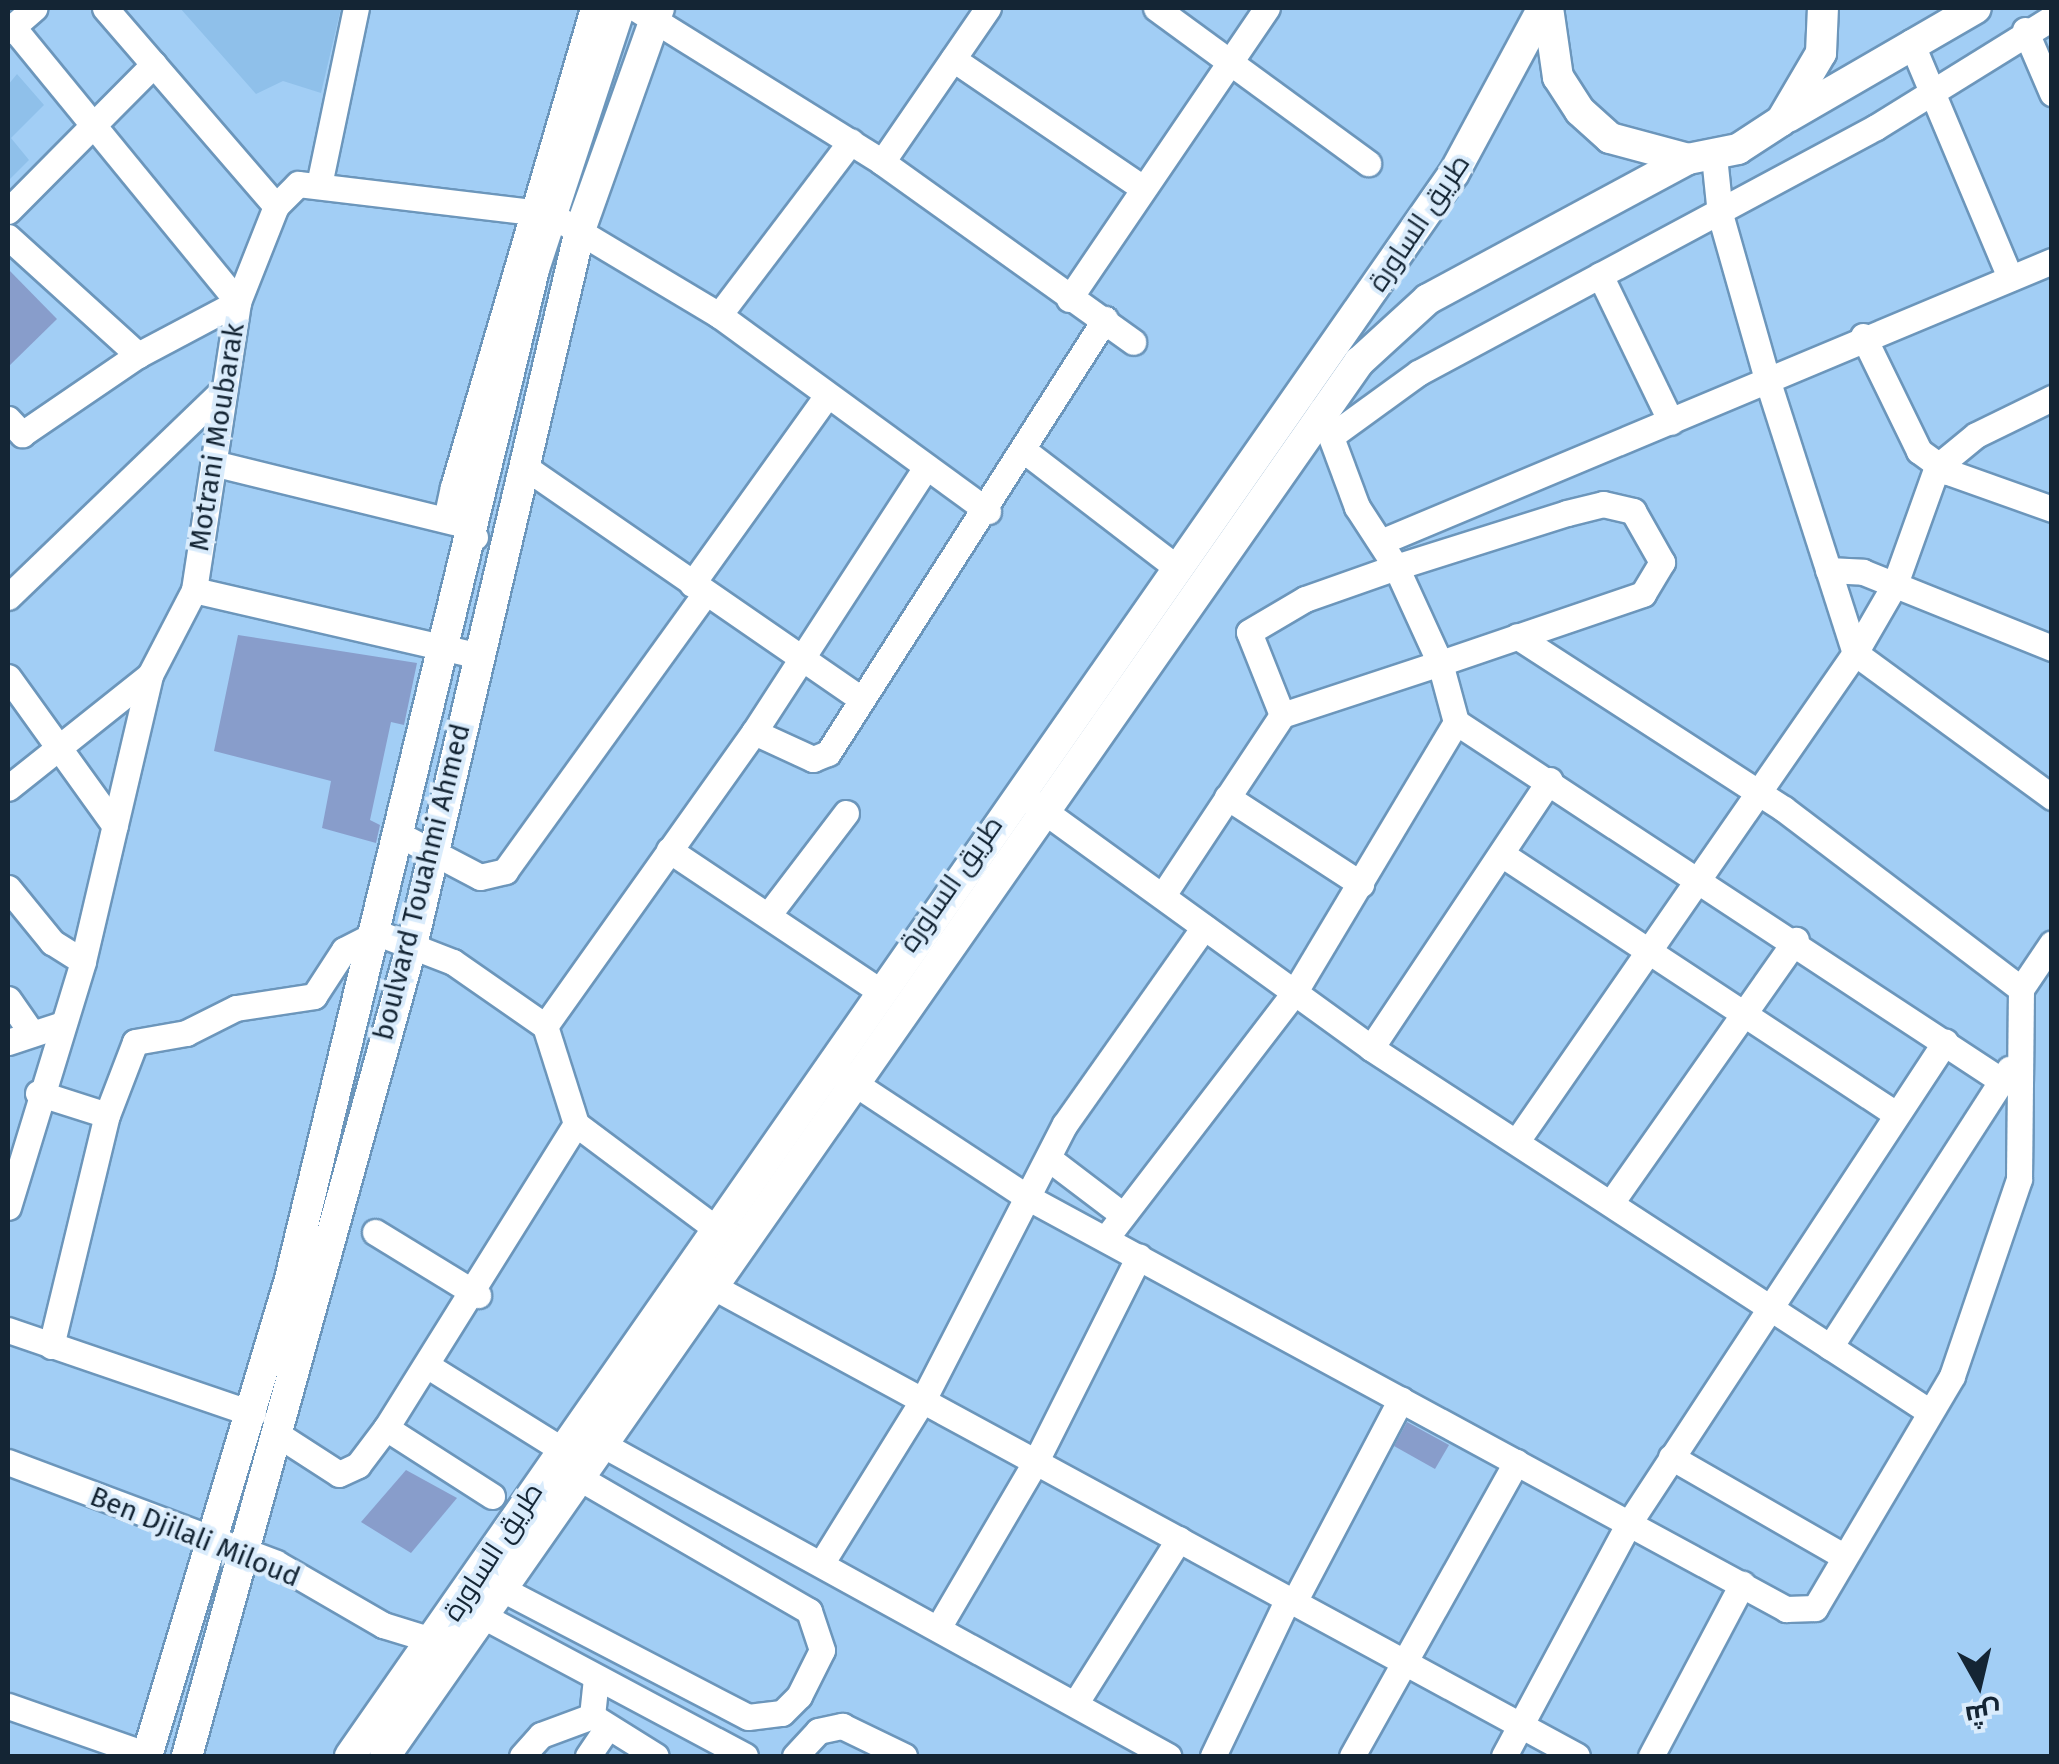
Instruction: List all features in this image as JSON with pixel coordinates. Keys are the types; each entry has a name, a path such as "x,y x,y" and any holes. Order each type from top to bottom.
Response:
{"main road":[{"name":"boulvard Touahmi Ahmed","path":"263,1423 413,942 432,849 462,652 464,530 538,214 620,8"},
{"path":"1546,8 1558,77 1580,112 1610,138 1701,158"},
{"name":"طريق الساورة","path":"353,1755 435,1642 510,1521 561,1449 852,1083 1177,568 1454,174 1546,8"},
{"path":"1781,121 1820,53 1823,8"},
{"name":"طريق الساورة","path":"385,1756 600,1444 699,1278 715,1228 878,990 1428,299 1781,121 1911,42 1976,8"},
{"name":"boulvard Touahmi Ahmed","path":"187,1756 231,1547 402,836 525,467 580,230 649,11"},
{"path":"510,1521 537,1540"},
{"name":"boulvard Touahmi Ahmed","path":"148,1756 231,1547"}],"street":[{"path":"10,28 34,8"},
{"path":"105,8 276,206"},
{"path":"320,180 356,8"},
{"path":"538,214 593,8"},
{"path":"882,162 988,8"},
{"path":"1156,8 1368,163"},
{"path":"1069,299 1227,60 1267,8"},
{"path":"649,11 882,162 1133,342"},
{"path":"2002,1081 1702,877 1456,722 1440,663 1383,541 1357,507 1328,422 1720,214 1930,86 2052,18"},
{"name":"Motrani Moubarak","path":"8,788 150,675 194,590 238,302 10,28"},
{"path":"2025,30 2052,92"},
{"path":"1911,42 2010,278"},
{"path":"953,59 1141,187"},
{"path":"8,211 92,122 154,64"},
{"path":"719,315 851,141"},
{"path":"1701,158 1766,379 1854,652 2052,797"},
{"path":"12,433 138,355 238,302 276,206 298,184 320,180 538,214 580,230 719,315 923,472 988,511"},
{"path":"8,237 138,355"},
{"path":"1383,541 1671,422 1862,336 2052,261"},
{"path":"1600,275 1671,422"},
{"path":"754,732 820,758 988,511 1105,319"},
{"path":"1862,336 1907,437 1937,467 2052,508"},
{"path":"8,597 223,390"},
{"path":"402,836 480,876 505,871 826,398"},
{"path":"1519,1138 1760,795 1854,652 1895,584 1937,467 1976,435 2052,398"},
{"path":"1026,452 1177,568"},
{"path":"213,463 464,530"},
{"path":"525,467 861,699"},
{"path":"545,1026 804,660 923,472"},
{"path":"1163,894 1282,715 1518,636 1656,584 1662,562 1634,511 1604,504 1396,567 1252,628 1282,715"},
{"path":"1828,570 1895,584 2052,648"},
{"path":"194,590 462,652"},
{"path":"1518,636 1760,795 2021,988"},
{"path":"8,1207 38,1093 83,961 150,675"},
{"path":"8,677 115,826"},
{"path":"1106,1238 1294,993 1456,722"},
{"path":"1371,1048 1504,856 1550,780"},
{"path":"1227,797 1361,884"},
{"path":"1029,799 1371,1048 1519,1138 1613,1200 1768,1312 1930,1412"},
{"path":"769,914 846,813"},
{"path":"669,850 878,990"},
{"path":"1504,856 1896,1114"},
{"path":"8,888 52,942 83,961"},
{"path":"822,1564 924,1398 1048,1158 1204,927"},
{"path":"51,1346 107,1114 135,1042 186,1032 236,1008 314,996 344,950 378,933 413,942 545,1026 576,1124 715,1228"},
{"path":"1613,1200 1748,1016 1796,940"},
{"path":"828,1064 1027,1197 1742,1584 1808,1610 1952,1376 2019,1179 2021,988 2052,942"},
{"path":"8,1000 18,1036 62,1024"},
{"path":"1504,1756 1629,1523 1946,1042"},
{"path":"1830,1347 2023,1048"},
{"path":"38,1093 107,1114"},
{"path":"8,1330 263,1423 338,1474 358,1465 478,1295 576,1124"},
{"path":"1048,1158 1123,1215"},
{"path":"376,1232 478,1295"},
{"path":"938,1628 1036,1461 1139,1256"},
{"path":"699,1278 1577,1756"},
{"path":"428,1366 561,1449"},
{"path":"1213,1756 1400,1399"},
{"path":"386,1428 492,1496"},
{"path":"600,1444 1168,1756"},
{"path":"1671,1457 1843,1556"},
{"name":"Ben Djilali Miloud","path":"8,1462 231,1547 435,1642"},
{"path":"1352,1756 1516,1462"},
{"path":"502,1589 748,1717 782,1713 799,1696 822,1650 810,1611 578,1477"},
{"path":"1075,1704 1179,1539"},
{"path":"1651,1756 1742,1584"},
{"path":"484,1616 731,1753"},
{"path":"592,1733 596,1678"},
{"path":"8,1706 148,1756"},
{"path":"795,1756 818,1731 842,1726 904,1756"},
{"path":"522,1756 541,1735 592,1733 656,1756"}],"shaded area":[{"path":"180,8 341,8 321,93 283,81 256,94"},
{"path":"17,74 44,105 11,138 29,160 8,181 8,85"}],"building":[{"path":"8,269 57,319 8,367"},
{"path":"238,635 417,663 404,725 391,722 370,820 380,825 376,843 322,828 331,781 214,751"},
{"path":"1407,1422 1449,1445 1435,1469 1394,1446"},
{"path":"406,1470 457,1498 411,1553 361,1522"}]}
